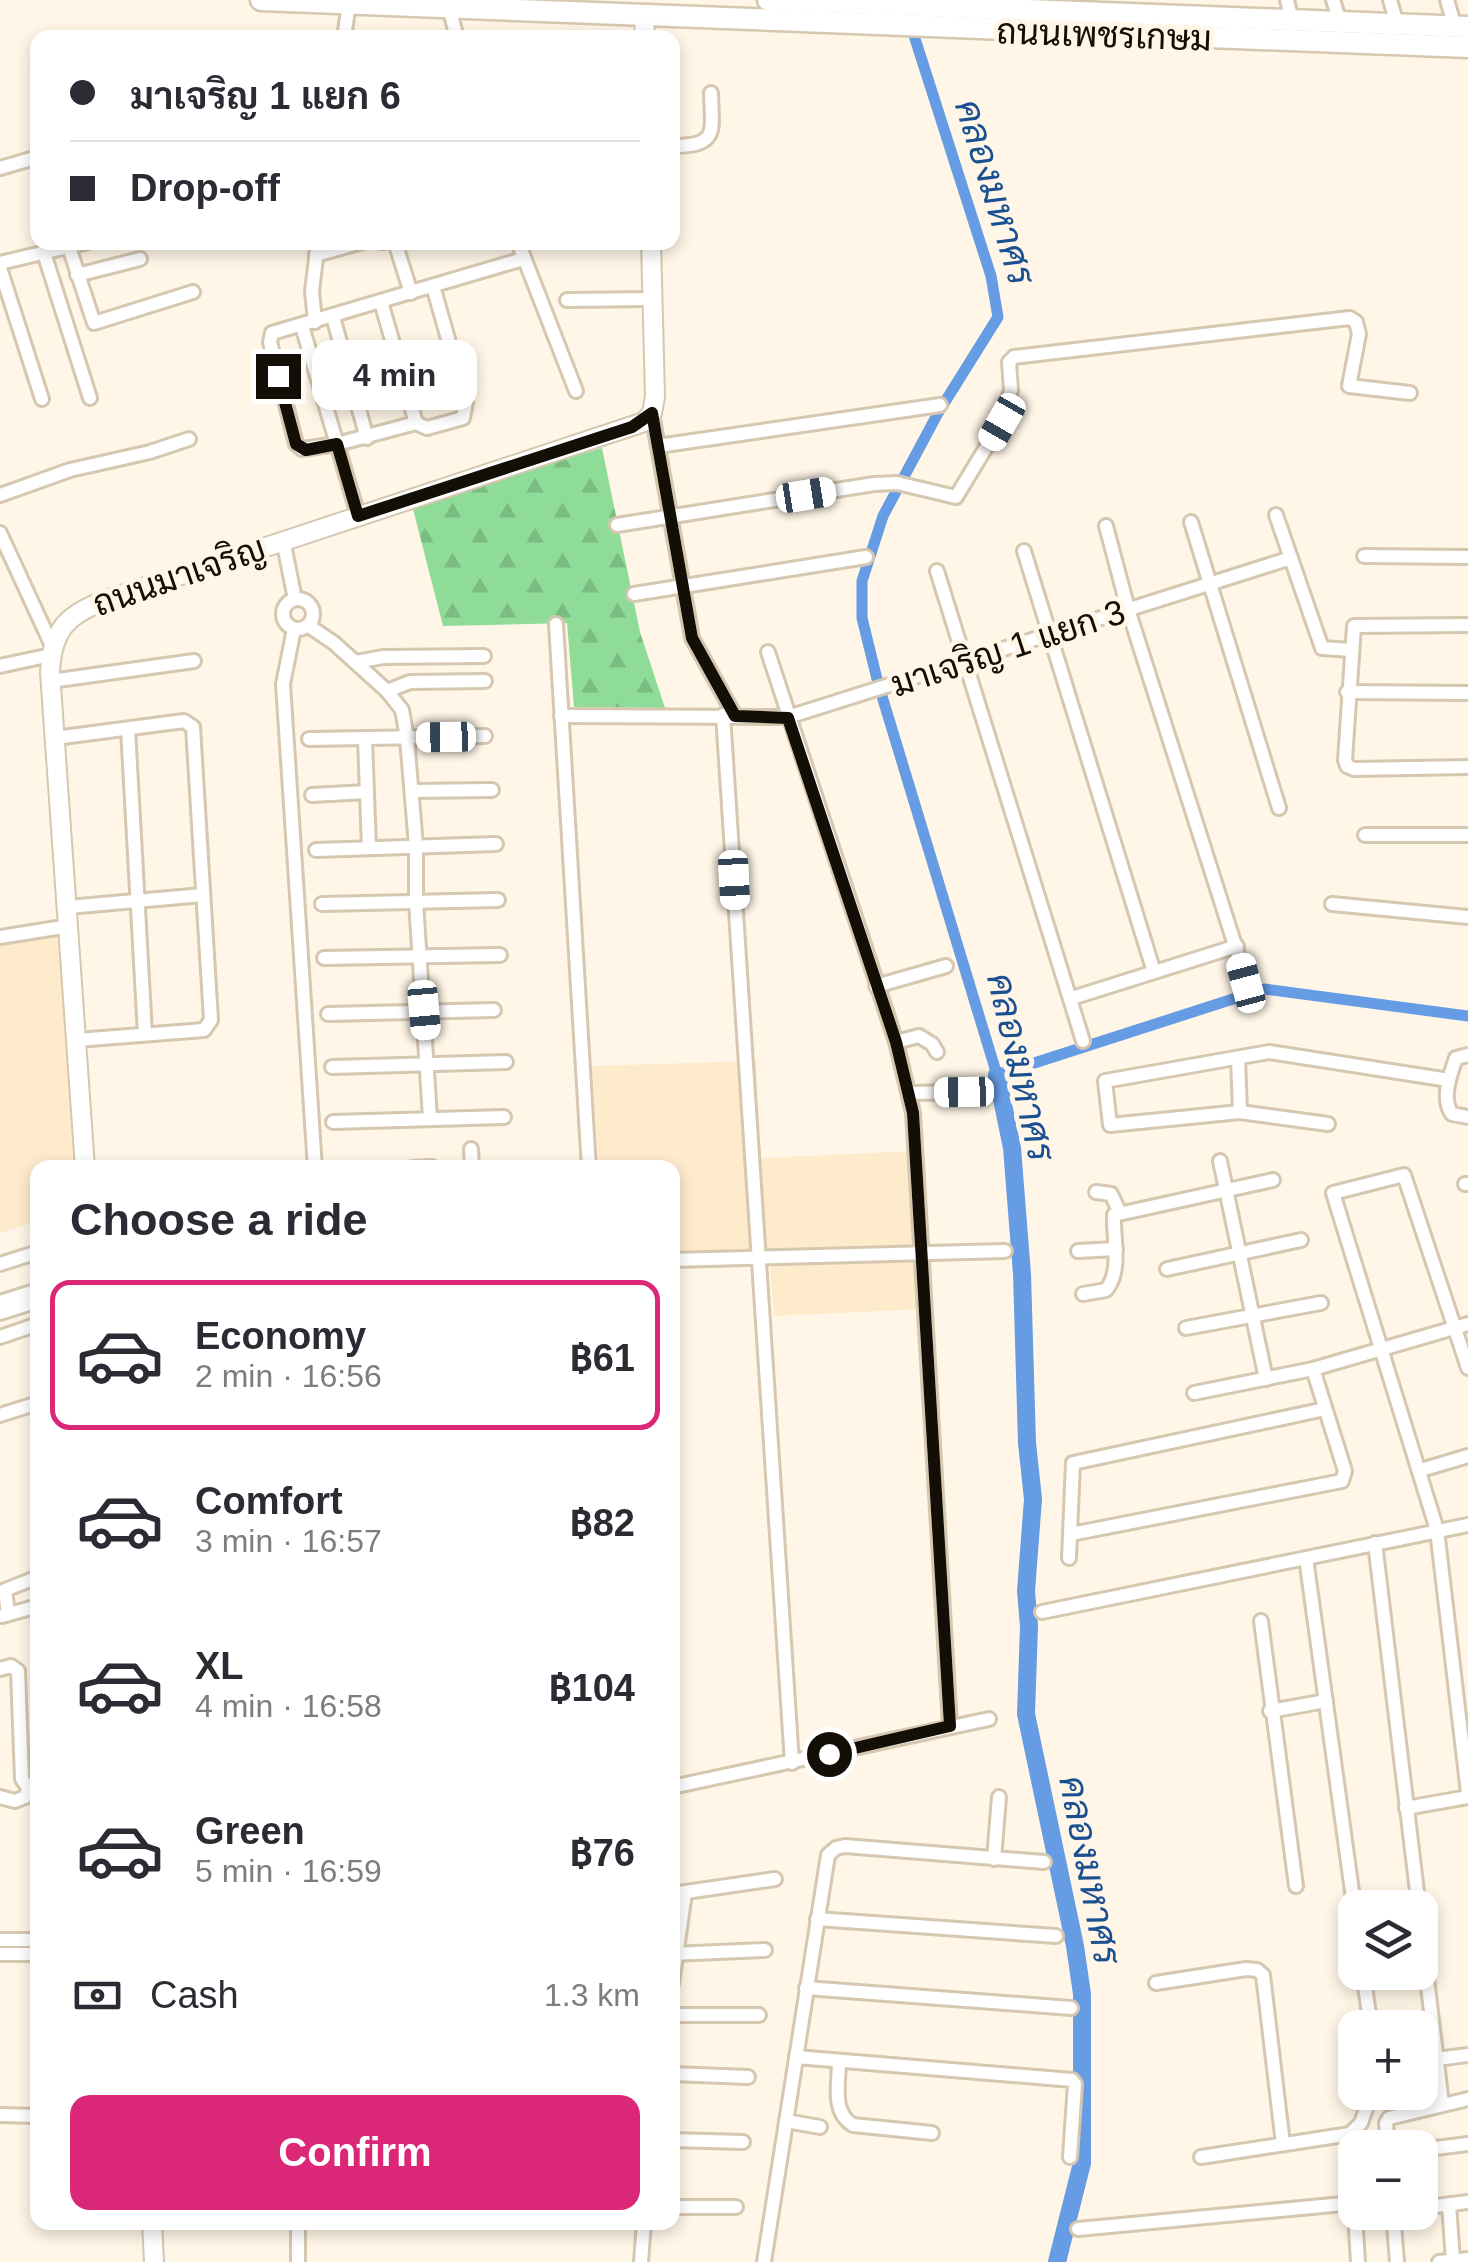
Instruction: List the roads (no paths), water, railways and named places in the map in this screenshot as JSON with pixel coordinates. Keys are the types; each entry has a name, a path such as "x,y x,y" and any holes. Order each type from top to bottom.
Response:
{"main road":[{"name":"ถนนเพชรเกษม","path":"262,0 909,28 1341,33 1468,48"},
{"name":"ถนนเพชรเกษม","path":"768,0 908,6 1290,10 1341,33 1397,24 1462,27"},
{"path":"651,250 656,383 652,413"},
{"name":"ถนนมาเจริญ","path":"52,652 62,627 86,607 632,427 652,413"},
{"path":"52,652 84,1160"},
{"path":"152,2230 154,2262"}],"street":[{"path":"1334,0 1341,33"},
{"path":"1390,0 1397,24"},
{"path":"1447,0 1462,27"},
{"path":"345,30 348,4"},
{"path":"448,7 455,30"},
{"path":"680,146 696,146 708,137 712,126 711,93"},
{"path":"0,168 30,159"},
{"path":"42,399 0,265 56,250"},
{"path":"70,250 94,323 193,292"},
{"path":"317,250 308,324 358,516"},
{"path":"398,250 411,293"},
{"path":"520,250 576,391"},
{"path":"44,253 90,398"},
{"path":"77,275 140,258"},
{"path":"433,286 466,414 459,421 427,428 416,423 337,444 302,449 296,444 269,336 523,258"},
{"path":"567,300 653,299"},
{"path":"381,302 416,423"},
{"path":"333,317 367,438"},
{"path":"616,525 874,484 898,484 950,498 960,494 1002,422 1011,390 1009,362 1014,357 1350,318 1356,322 1359,334 1349,381 1351,388 1410,393"},
{"path":"658,446 940,405"},
{"path":"652,413 692,638 729,715 792,1763"},
{"path":"0,495 70,470 189,439"},
{"path":"1276,516 1322,648 1351,650"},
{"path":"1191,522 1279,808"},
{"path":"1106,526 1128,609 1246,983"},
{"path":"0,533 52,652 0,666"},
{"path":"283,540 295,598"},
{"path":"1024,551 1154,972"},
{"path":"1364,556 1468,557"},
{"path":"634,594 866,557"},
{"name":"มาเจริญ 1 แยก 3","path":"561,716 788,718 1290,558"},
{"path":"938,571 1083,1041"},
{"path":"309,626 314,617 305,600 295,598 286,604 286,623 294,629 309,626 356,662 388,691 402,710 416,846 430,1118"},
{"path":"556,624 589,1160"},
{"path":"1468,625 1354,626 1347,692 1347,766 1468,767"},
{"path":"294,629 283,684 315,1160"},
{"path":"768,652 910,1092 950,1726"},
{"path":"356,662 383,657 484,656"},
{"path":"51,681 194,662"},
{"path":"388,691 410,682 485,681"},
{"path":"1347,692 1468,693"},
{"path":"55,738 184,721 193,727 209,1027 77,1040"},
{"path":"128,729 146,1034"},
{"path":"309,739 485,736"},
{"path":"366,739 370,848"},
{"path":"412,791 492,790"},
{"path":"312,795 367,792"},
{"path":"1365,835 1468,835"},
{"path":"316,850 496,844"},
{"path":"0,936 138,900 203,895"},
{"path":"322,904 498,900"},
{"path":"1332,904 1468,917"},
{"path":"1072,998 1237,946"},
{"path":"324,958 500,955"},
{"path":"876,986 946,966"},
{"path":"328,1014 494,1010"},
{"path":"896,1042 919,1036 937,1052"},
{"path":"1328,1124 1240,1112 1110,1125 1105,1081 1269,1052 1448,1080"},
{"path":"1464,1056 1456,1058 1448,1080 1448,1110 1468,1117"},
{"path":"1238,1058 1240,1112"},
{"path":"332,1067 506,1062"},
{"path":"910,1092 964,1092"},
{"path":"332,1122 504,1117"},
{"path":"471,1149 472,1160"},
{"path":"1220,1161 1266,1379"},
{"path":"1406,1808 1468,1795 1437,1530 1333,1193 1404,1175 1468,1368"},
{"path":"1083,1294 1110,1288 1116,1249 1113,1218 1274,1180"},
{"path":"1096,1192 1111,1194 1120,1214"},
{"path":"1167,1269 1301,1240"},
{"path":"1078,1251 1116,1249"},
{"path":"680,1260 1005,1250"},
{"path":"0,1264 30,1255"},
{"path":"0,1302 30,1293"},
{"path":"1186,1328 1321,1303"},
{"path":"0,1314 30,1304"},
{"path":"1194,1394 1313,1369 1468,1324"},
{"path":"0,1336 30,1327"},
{"path":"1072,1534 1342,1481 1346,1471 1313,1369"},
{"path":"0,1415 30,1406"},
{"path":"1070,1558 1071,1470 1076,1462 1325,1409"},
{"path":"1421,1470 1468,1456"},
{"path":"1042,1612 1468,1525"},
{"path":"1375,1543 1416,1890"},
{"path":"1306,1558 1352,1890"},
{"path":"30,1580 5,1590 4,1615 30,1608"},
{"path":"1260,1621 1296,1886"},
{"path":"0,1669 11,1666 18,1671 22,1779 30,1786"},
{"path":"1270,1710 1326,1701"},
{"path":"680,1785 989,1719"},
{"path":"0,1797 15,1801 30,1792"},
{"path":"994,1859 999,1797"},
{"path":"764,2262 828,1855 845,1846 1044,1862"},
{"path":"680,1893 774,1878"},
{"path":"817,1919 1056,1936"},
{"path":"0,1940 30,1940"},
{"path":"680,1954 765,1950"},
{"path":"0,1954 30,1954"},
{"path":"1156,1983 1246,1969 1264,1975 1283,2144"},
{"path":"806,1988 1071,2008"},
{"path":"680,2015 759,2015"},
{"path":"1438,2059 1468,2054"},
{"path":"796,2057 1072,2080 1075,2084 1070,2158"},
{"path":"840,2060 838,2107 842,2119 853,2125 932,2133"},
{"path":"1438,2068 1442,2104"},
{"path":"680,2074 748,2077"},
{"path":"1387,2130 1389,2118 1468,2099"},
{"path":"0,2115 30,2116"},
{"path":"786,2121 820,2127"},
{"path":"1200,2157 1338,2136"},
{"path":"680,2140 742,2142"},
{"path":"1438,2148 1468,2144"},
{"path":"1438,2206 1468,2202"},
{"path":"1449,2204 1446,2261 1468,2259"},
{"path":"1078,2229 1338,2205"},
{"path":"680,2207 736,2207"},
{"path":"298,2230 298,2262"},
{"path":"640,2262 643,2230"},
{"path":"1356,2230 1358,2262"},
{"path":"1394,2230 1397,2262"}],"waterway":[{"name":"คลองมหาศร","path":"910,23 991,276 998,317 938,413 883,516 862,581 862,618 878,683 997,1075 1264,989 1468,1016"},
{"name":"คลองมหาศร","path":"997,1075 1012,1148 1033,1499 1026,1591 1026,1714 1082,1994 1082,2163 1057,2262"}]}
